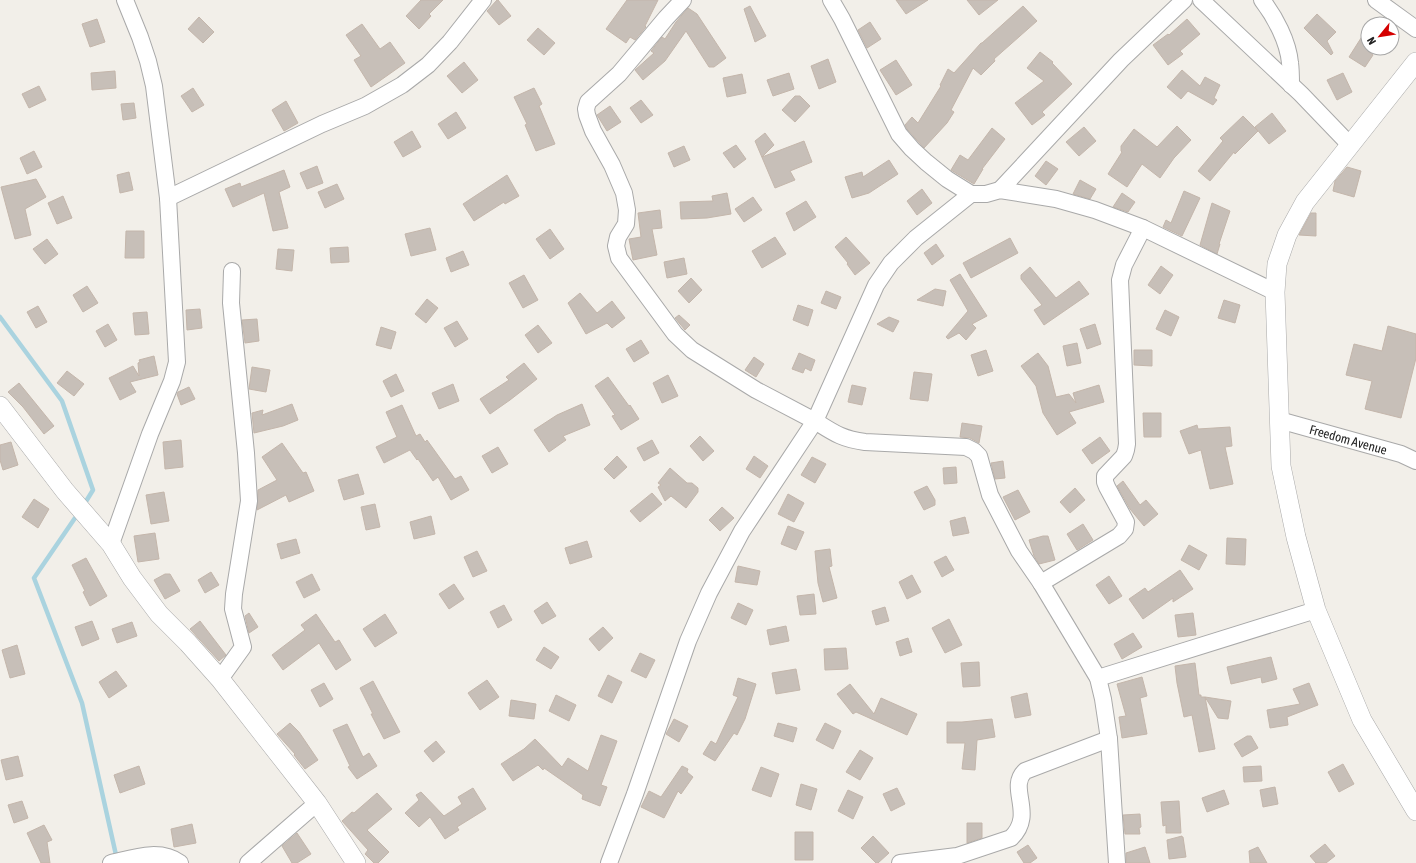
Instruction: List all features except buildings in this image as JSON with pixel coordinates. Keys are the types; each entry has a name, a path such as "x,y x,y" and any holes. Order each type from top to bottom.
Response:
{"street":[{"path":"111,544 150,434 172,381 176,362 168,198 154,86 142,43 126,0"},
{"path":"168,198 322,124 365,106 402,85 428,66 450,42 483,0"},
{"path":"683,0 619,74 588,102 586,109 594,131 612,164 624,193 627,210 626,224 618,237 616,246 619,258 682,342 692,350 756,390 815,421 841,437 852,440 966,447 974,451 979,456 990,495 1019,551 1041,583 1098,678 1109,739 1117,863"},
{"path":"831,0 842,19 899,134 912,149 947,179 971,194 986,194 1000,190 1056,199 1095,210 1143,228 1275,292"},
{"path":"1000,190 1121,60 1184,0"},
{"path":"1201,0 1291,85 1350,145"},
{"path":"1262,0 1276,22 1287,48 1290,62 1291,85"},
{"path":"1376,0 1416,29"},
{"path":"1416,62 1313,190 1296,217 1287,235 1277,264 1275,292 1281,466 1296,537 1316,610 1362,720 1416,811"},
{"path":"609,863 635,794 688,641 708,593 742,531 815,421 876,285 891,263 916,238 971,194"},
{"path":"1041,583 1119,536 1125,529 1126,522 1105,482 1106,476 1124,456 1126,450 1126,415 1120,280 1124,265 1143,228"},
{"path":"220,679 243,647 233,609 234,594 249,501 246,453 231,303 232,271"},
{"path":"0,406 65,491 111,544 132,578 159,614 188,643 220,679 317,804 356,863"},
{"name":"Freedom Avenue","path":"1279,420 1400,454 1416,461"},
{"path":"1098,678 1316,610"},
{"path":"900,863 957,856 1011,838 1017,832 1022,817 1018,782 1022,774 1025,771 1109,739"},
{"path":"248,863 317,804"},
{"path":"111,863 144,855 169,857 180,863"}],"waterway":[{"path":"0,317 62,401 93,490 85,503"},
{"path":"75,518 34,578 82,703 116,855"}]}
